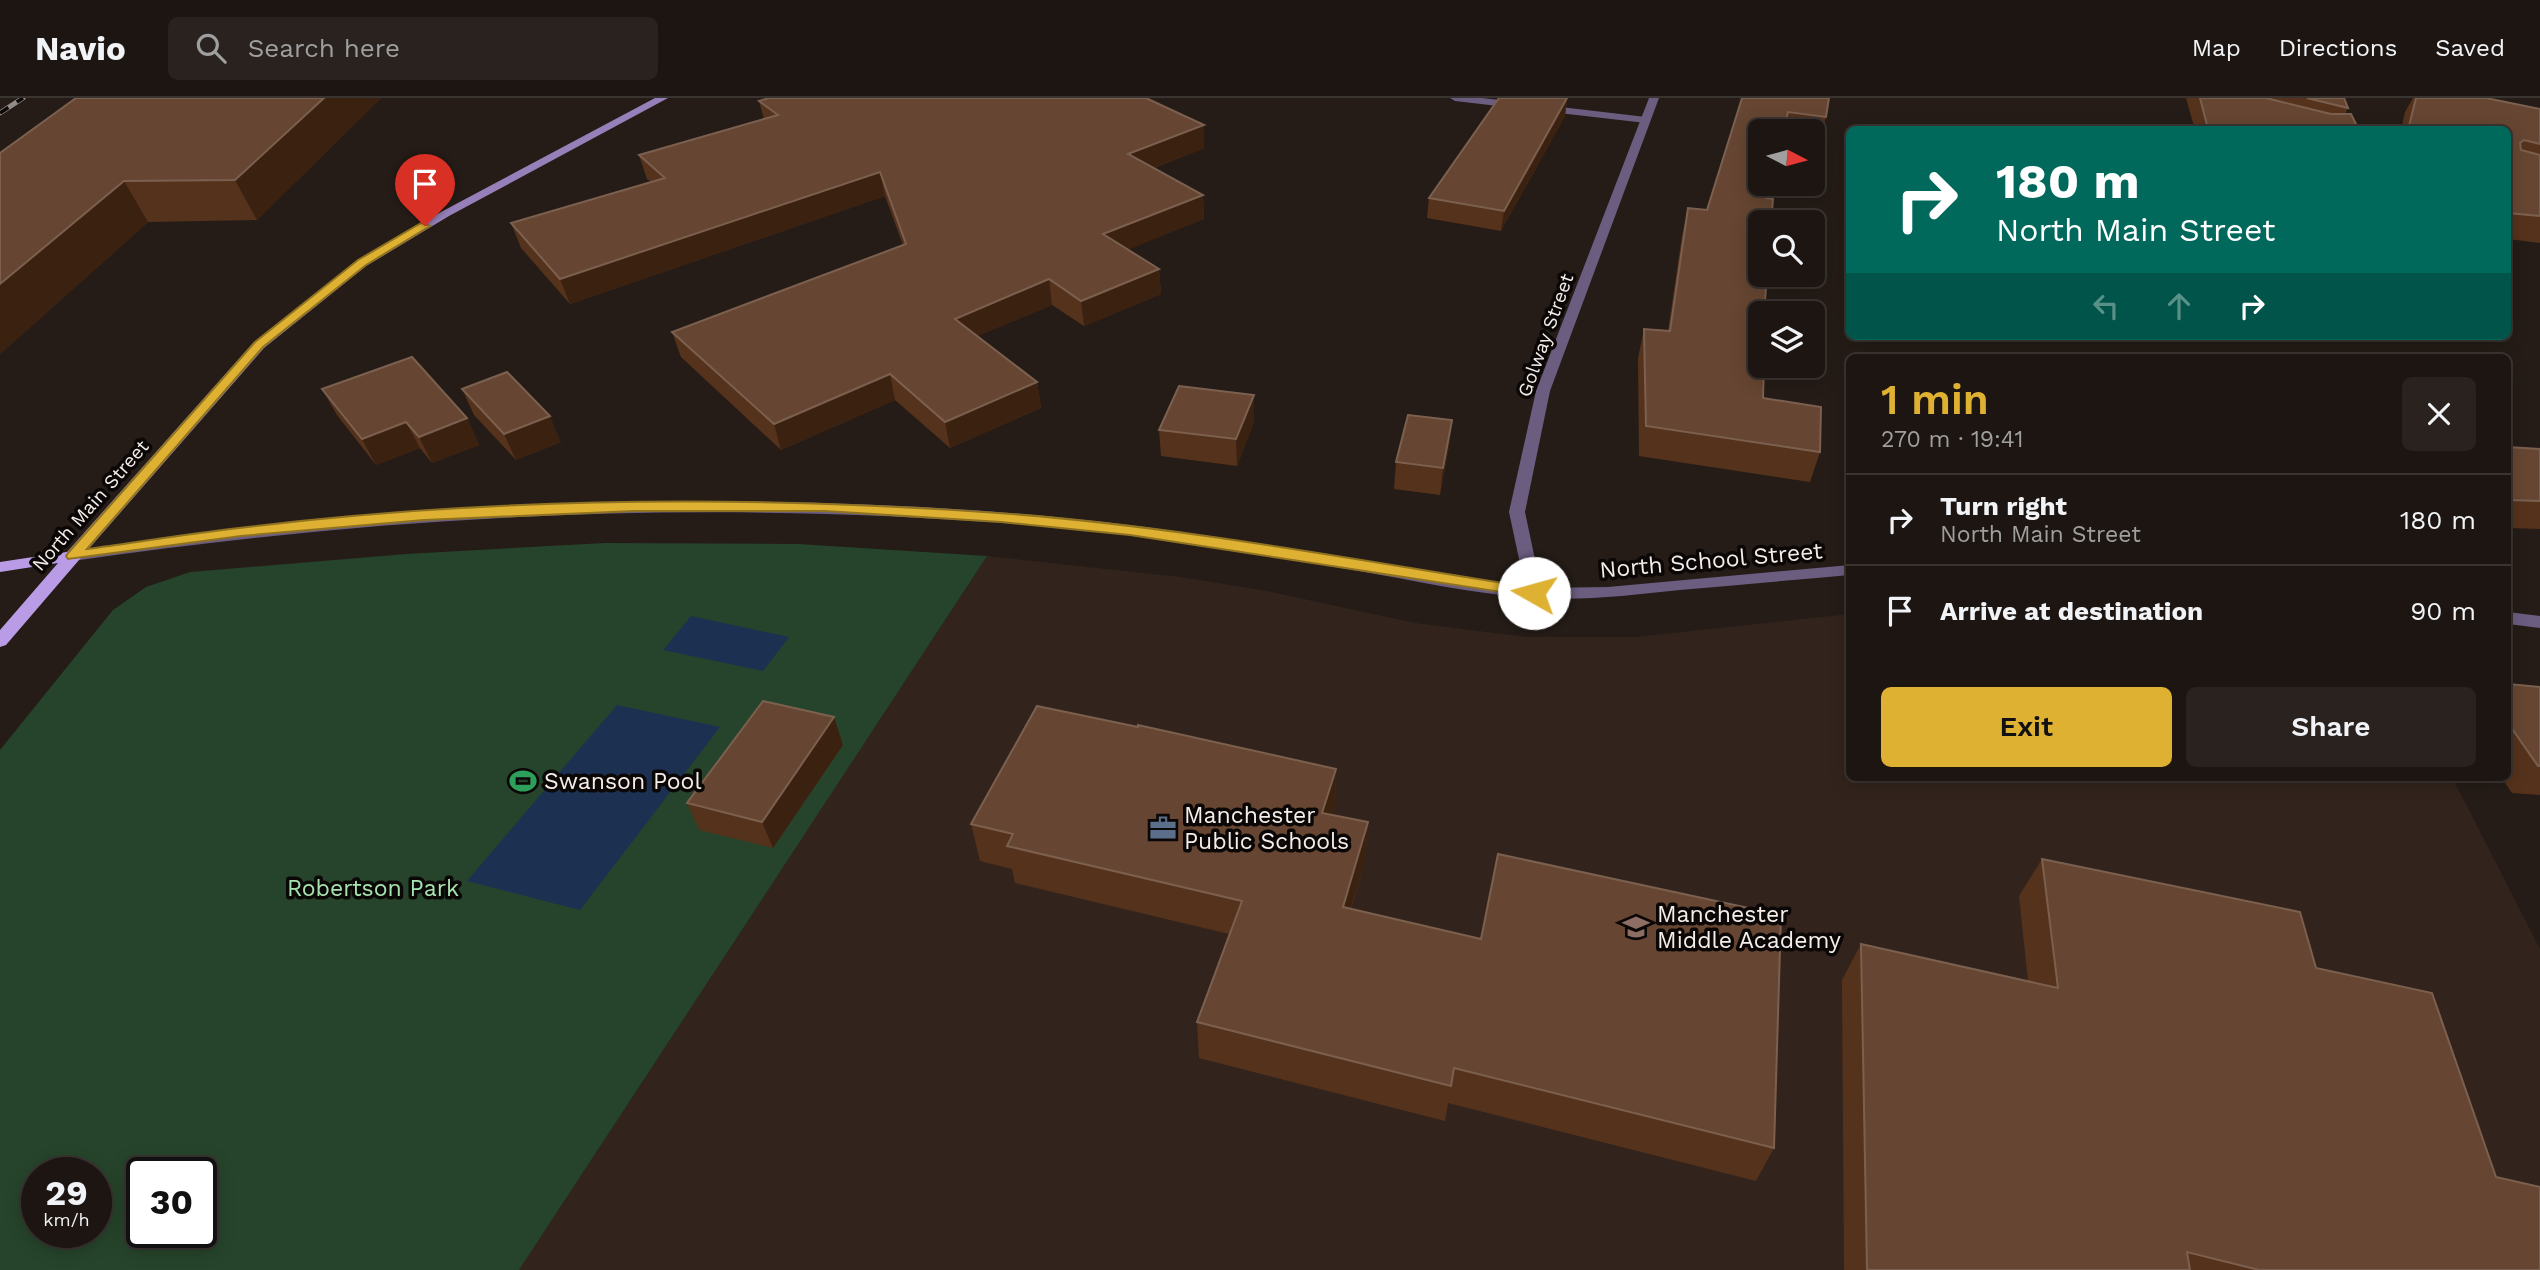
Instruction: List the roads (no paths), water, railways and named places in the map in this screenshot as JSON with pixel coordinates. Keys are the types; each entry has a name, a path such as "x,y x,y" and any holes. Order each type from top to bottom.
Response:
{"main road":[{"name":"North Main Street","path":"0,641 259,345 362,263 445,214 663,98"},
{"path":"0,568 73,556"}],"street":[{"path":"1455,98 1646,121"},
{"name":"Golway Street","path":"1534,593 1517,512 1543,391 1654,98"},
{"name":"North School Street","path":"73,556 241,532 412,516 634,506 819,507 1001,518 1130,530 1534,593 1608,592 1846,570"},
{"path":"2511,618 2540,622"}],"water":[{"path":"691,616 789,637 763,671 663,650"},
{"path":"617,705 720,727 580,910 467,881"}],"railway":[{"path":"0,113 23,98"}],"place":[{"name":"Swanson Pool","path":"523,781"},
{"name":"Manchester Public Schools","path":"1163,828"},
{"name":"Manchester Middle Academy","path":"1636,927"}],"park label":[{"name":"Robertson Park","path":"373,888"}]}
